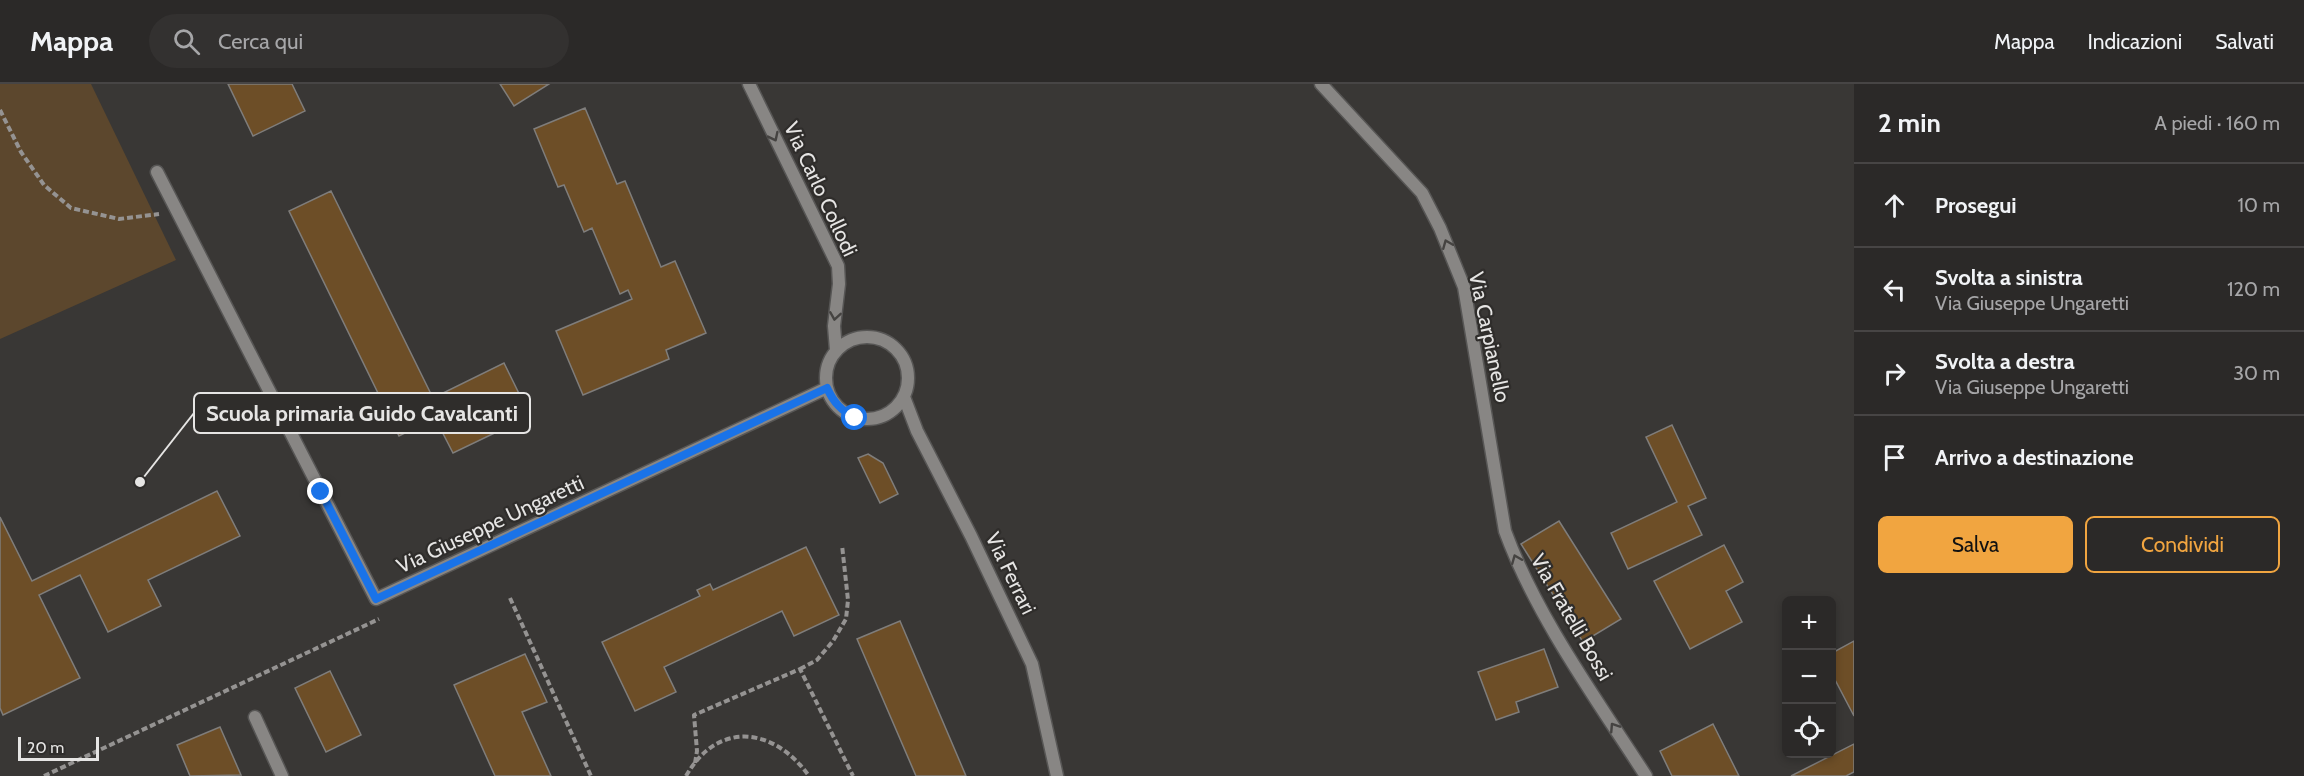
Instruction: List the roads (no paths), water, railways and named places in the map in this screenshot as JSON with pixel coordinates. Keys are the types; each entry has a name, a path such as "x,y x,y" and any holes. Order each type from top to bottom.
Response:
{"street":[{"name":"Via Carlo Collodi","path":"749,84 838,266 839,284 834,326 836,350"},
{"name":"Via Carpianello","path":"1321,84 1422,193 1440,228 1464,287 1495,464"},
{"name":"Via Giuseppe Ungaretti","path":"157,172 376,599 827,388"},
{"path":"867,337 881,339 893,346 902,357 907,369 908,384 904,397 895,408 883,416 862,418 855,418 843,411 833,401 827,388 828,365 836,350 853,339 867,337"},
{"name":"Via Ferrari","path":"904,397 917,431 971,536 1032,664 1057,776"},
{"name":"Via Fratelli Bossi","path":"1495,464 1505,531 1517,564 1546,617 1646,776"},
{"path":"255,717 282,776"}],"place":[{"name":"Scuola primaria Guido Cavalcanti","path":"140,482"}]}
